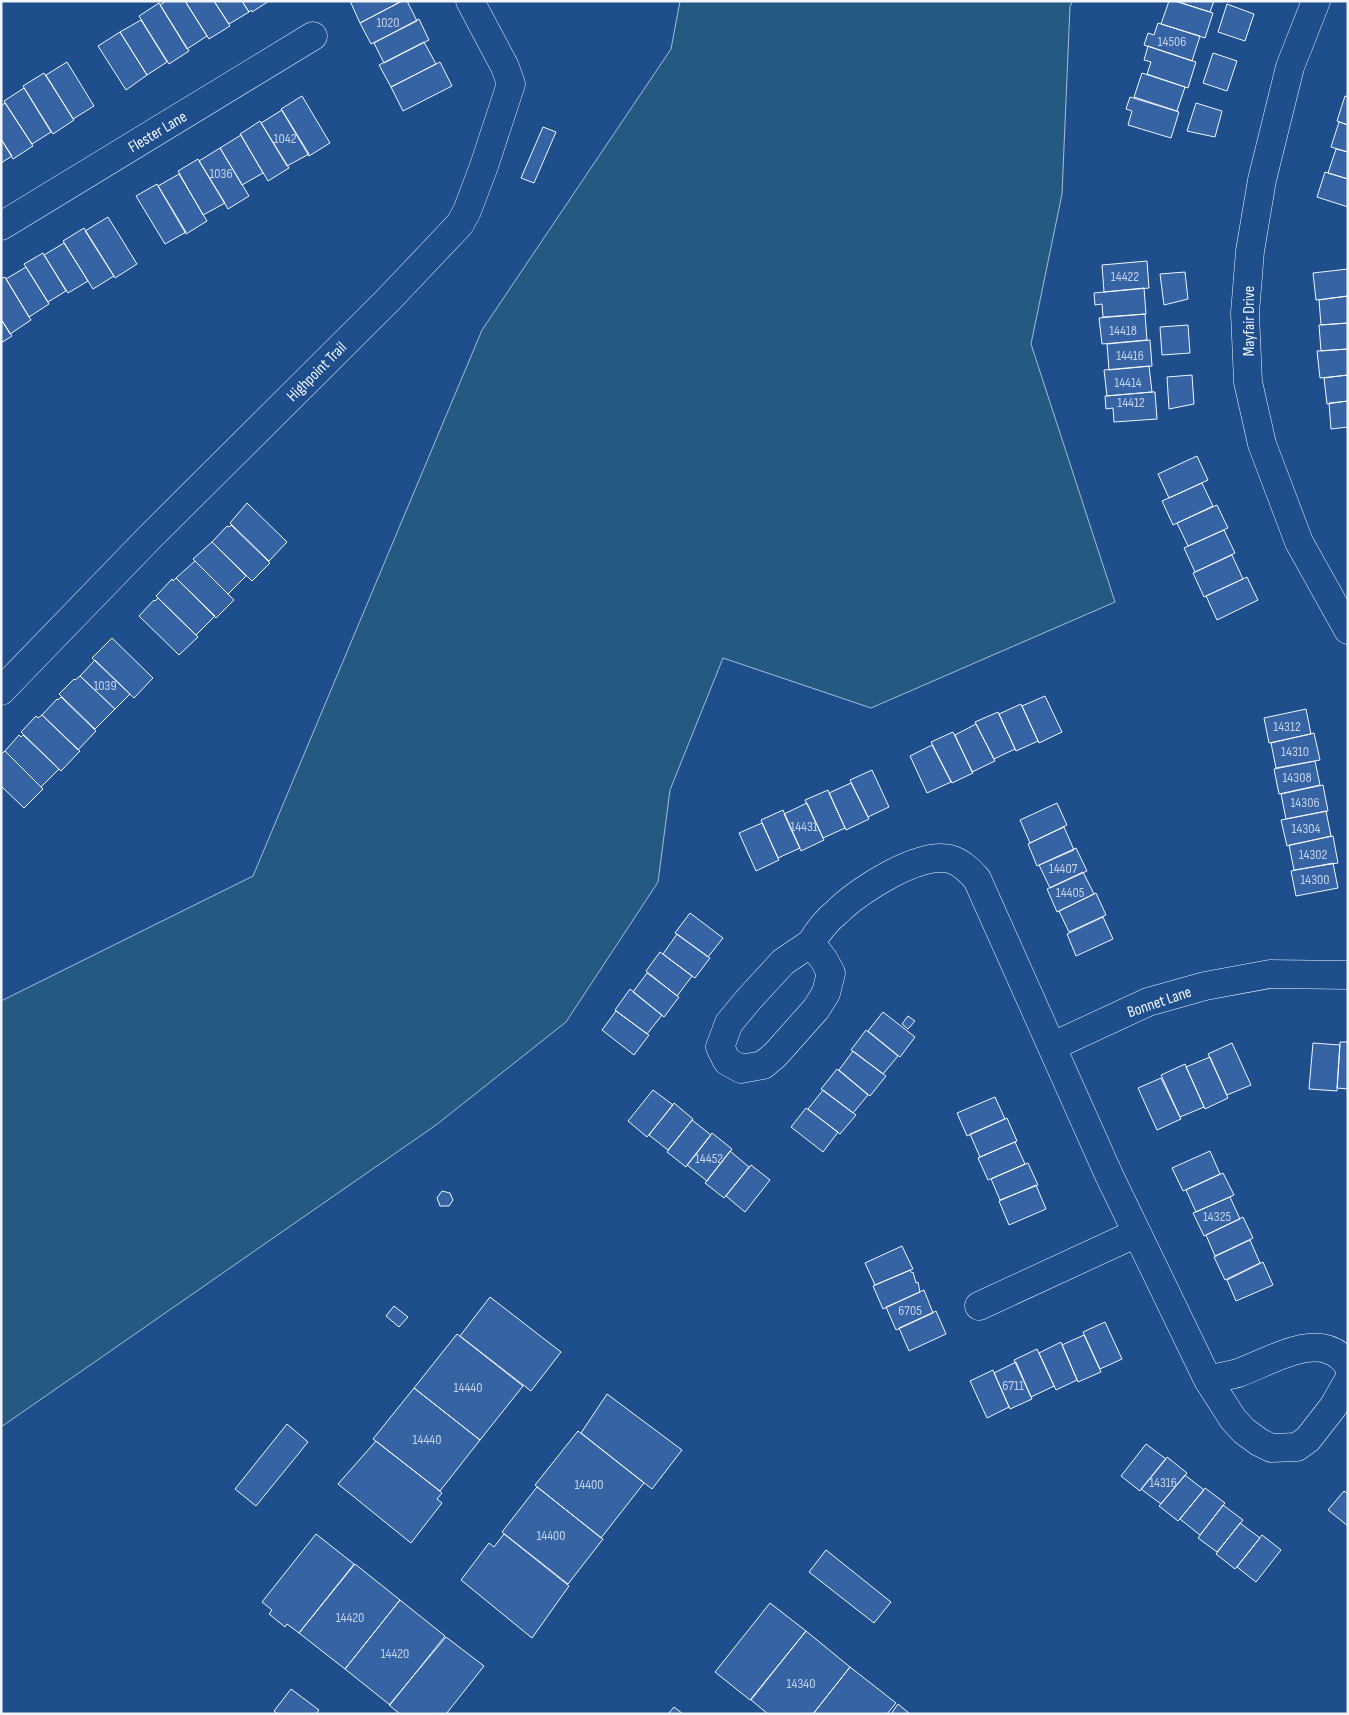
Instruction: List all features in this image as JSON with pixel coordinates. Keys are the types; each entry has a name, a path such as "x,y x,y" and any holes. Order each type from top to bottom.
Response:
{"street":[{"name":"Highpoint Trail","path":"1,691 150,537 388,300 460,224 484,166 512,84 470,1"},
{"name":"Mayfair Drive","path":"1316,1 1290,67 1262,180 1250,251 1245,314 1248,382 1262,444 1299,542 1348,630"},
{"name":"Flester Lane","path":"1,226 313,36"},
{"path":"811,943 831,973 826,993 816,1009 775,1055 763,1065 741,1068 727,1061 720,1047 729,1024 772,973 783,962 811,943 817,932 857,894 899,869 926,860 949,858 965,866 977,879 1136,1233 1208,1380 1233,1419 1244,1431 1271,1448 1297,1447 1308,1439 1334,1407 1348,1382"},
{"name":"Bonnet Lane","path":"1052,1046 1148,1002 1205,986 1270,974 1348,975"},
{"path":"979,1306 1136,1233"},
{"path":"1208,1380 1237,1373 1298,1349 1316,1347 1334,1351 1348,1366"}],"shaded area":[{"path":"680,1 1073,1 1070,6 1062,194 1031,344 1115,602 871,708 723,658 670,790 658,882 566,1022 436,1125 1,1427 1,1001 253,876 482,330 671,49"}],"building":[{"path":"166,1 185,1 207,36 187,49 160,5"},
{"path":"185,1 214,1 230,26 209,39"},
{"path":"214,1 242,1 249,12 229,24"},
{"path":"242,1 269,1 249,12"},
{"path":"350,1 402,1 360,23"},
{"path":"402,1 407,1 417,21 371,44 360,23"},
{"path":"1169,1 1175,1 1213,13 1205,38 1161,24"},
{"path":"1175,1 1214,1 1210,12"},
{"path":"159,3 189,51 169,64 139,16"},
{"path":"1227,4 1254,14 1245,41 1218,32"},
{"path":"419,19 429,40 384,63 374,43"},
{"path":"141,20 167,62 147,75 120,32"},
{"path":"1158,23 1200,36 1192,61 1144,45 1148,33 1154,35"},
{"path":"120,32 147,75 126,90 98,46"},
{"path":"424,42 436,64 391,87 379,65"},
{"path":"1148,46 1196,62 1188,88 1147,74 1151,62 1144,60"},
{"path":"1213,53 1237,61 1227,91 1203,83"},
{"path":"67,62 94,106 73,119 46,75"},
{"path":"440,62 452,86 403,111 391,87"},
{"path":"44,73 74,120 53,134 23,86"},
{"path":"1142,73 1185,87 1177,111 1134,97"},
{"path":"24,88 51,132 32,144 4,101"},
{"path":"302,96 330,143 309,156 281,109"},
{"path":"1345,96 1348,97 1348,125 1337,121"},
{"path":"1130,97 1179,112 1171,138 1128,125 1132,111 1126,109"},
{"path":"5,103 33,146 13,159 1,139 1,106"},
{"path":"1196,103 1222,111 1215,137 1187,131"},
{"path":"282,110 309,154 287,166 261,123"},
{"path":"260,121 289,168 268,181 240,134"},
{"path":"1339,122 1348,125 1348,152 1331,147"},
{"path":"543,127 556,132 534,183 521,178"},
{"path":"241,135 263,173 242,185 220,148"},
{"path":"1,139 12,156 1,163"},
{"path":"220,148 249,196 228,209 199,161"},
{"path":"1336,149 1348,152 1348,179 1328,173"},
{"path":"198,159 225,203 203,215 178,171"},
{"path":"1325,172 1348,179 1348,207 1317,197"},
{"path":"179,174 207,221 186,234 158,186"},
{"path":"157,184 186,232 165,244 136,196"},
{"path":"108,217 137,264 115,278 85,231"},
{"path":"84,228 114,276 93,289 63,241"},
{"path":"64,243 88,281 68,293 44,255"},
{"path":"43,253 66,291 48,302 24,264"},
{"path":"1147,261 1149,288 1104,292 1102,265"},
{"path":"26,267 49,304 29,317 6,279"},
{"path":"1348,269 1348,296 1316,300 1313,273"},
{"path":"1185,272 1188,299 1164,305 1160,274"},
{"path":"5,277 31,320 10,334 1,319 1,279"},
{"path":"1144,288 1146,314 1103,317 1102,304 1095,305 1094,293"},
{"path":"1348,296 1348,323 1321,325 1319,300"},
{"path":"1145,314 1147,340 1102,344 1099,318"},
{"path":"1,319 12,336 1,343"},
{"path":"1348,323 1348,349 1321,351 1319,325"},
{"path":"1188,325 1190,353 1162,355 1160,327"},
{"path":"1150,340 1152,366 1109,370 1107,344"},
{"path":"1348,349 1348,375 1320,378 1317,351"},
{"path":"1149,366 1152,392 1107,396 1104,370"},
{"path":"1192,375 1194,404 1169,409 1167,377"},
{"path":"1348,375 1348,401 1327,404 1324,378"},
{"path":"1155,392 1157,419 1114,422 1113,408 1106,409 1105,396"},
{"path":"1348,401 1348,427 1331,429 1329,403"},
{"path":"1197,456 1208,480 1169,498 1158,474"},
{"path":"1202,483 1213,506 1173,525 1162,501"},
{"path":"247,503 287,542 269,561 230,523"},
{"path":"1217,505 1228,528 1188,546 1177,523"},
{"path":"231,525 270,563 252,581 212,542 227,526"},
{"path":"1224,530 1235,553 1195,572 1184,548"},
{"path":"212,542 246,576 228,594 193,559"},
{"path":"1232,555 1243,579 1204,597 1193,573"},
{"path":"195,561 234,600 216,618 176,578"},
{"path":"1247,577 1258,600 1217,620 1206,596"},
{"path":"176,578 215,616 196,635 156,596 172,579 173,581"},
{"path":"158,598 198,637 179,655 139,616"},
{"path":"112,638 153,678 134,698 92,658"},
{"path":"95,660 130,694 115,709 80,676"},
{"path":"80,676 115,709 95,729 59,694 74,679"},
{"path":"1045,696 1062,732 1039,743 1022,706"},
{"path":"61,697 96,731 78,750 42,715"},
{"path":"1021,704 1038,741 1016,751 999,714"},
{"path":"1306,709 1311,734 1269,743 1264,718"},
{"path":"998,712 1015,749 994,759 975,722"},
{"path":"42,715 80,751 61,771 21,732 36,716 38,718"},
{"path":"976,724 995,761 972,772 955,735"},
{"path":"953,732 973,773 952,783 931,742"},
{"path":"1314,733 1320,760 1276,768 1271,743"},
{"path":"19,735 21,737 23,735 59,769 41,787 5,751"},
{"path":"932,745 951,782 927,793 910,756"},
{"path":"5,751 43,789 24,808 1,786 1,754"},
{"path":"1315,761 1320,785 1279,794 1274,769"},
{"path":"872,770 889,807 868,817 850,780"},
{"path":"851,783 869,819 846,830 829,793"},
{"path":"1323,785 1328,811 1286,819 1281,794"},
{"path":"828,790 845,828 823,838 805,800"},
{"path":"807,803 824,840 801,851 784,814"},
{"path":"1057,803 1067,825 1030,843 1020,820"},
{"path":"783,810 800,848 778,858 761,820"},
{"path":"1326,811 1331,836 1287,846 1281,820"},
{"path":"762,823 779,860 756,871 739,833"},
{"path":"1064,827 1074,850 1037,866 1028,844"},
{"path":"1333,836 1338,863 1294,870 1289,845"},
{"path":"1076,848 1087,871 1050,888 1039,865"},
{"path":"1333,863 1338,888 1296,896 1291,871"},
{"path":"1083,872 1094,894 1057,912 1047,889"},
{"path":"1096,893 1106,915 1069,932 1059,911"},
{"path":"690,913 723,938 708,957 675,933"},
{"path":"1103,917 1113,939 1076,956 1067,934"},
{"path":"677,934 710,958 695,978 663,954"},
{"path":"660,952 692,976 677,996 646,971"},
{"path":"647,973 679,997 664,1017 633,992"},
{"path":"630,989 662,1015 647,1034 615,1010"},
{"path":"616,1011 649,1035 634,1055 602,1030"},
{"path":"883,1012 915,1037 900,1057 868,1031"},
{"path":"908,1016 915,1021 908,1029 902,1024"},
{"path":"866,1030 898,1056 883,1074 851,1050"},
{"path":"1340,1042 1348,1042 1348,1089 1337,1088"},
{"path":"1232,1043 1251,1085 1227,1095 1208,1054"},
{"path":"1313,1043 1340,1045 1337,1091 1309,1089"},
{"path":"853,1051 886,1076 870,1096 839,1070"},
{"path":"1210,1057 1228,1098 1205,1109 1186,1067"},
{"path":"1185,1064 1204,1107 1180,1117 1161,1075"},
{"path":"837,1069 868,1095 853,1113 821,1089"},
{"path":"1161,1078 1181,1119 1157,1130 1138,1088"},
{"path":"653,1090 673,1105 647,1137 628,1121"},
{"path":"823,1090 856,1115 840,1134 808,1109"},
{"path":"995,1097 1005,1119 967,1136 957,1113"},
{"path":"674,1103 693,1119 668,1150 649,1135"},
{"path":"806,1108 838,1132 823,1152 791,1127"},
{"path":"1007,1118 1017,1141 980,1157 970,1134"},
{"path":"692,1120 711,1135 686,1167 667,1152"},
{"path":"712,1133 732,1149 707,1181 687,1165"},
{"path":"1015,1142 1025,1164 988,1180 978,1158"},
{"path":"730,1151 749,1167 724,1198 705,1183"},
{"path":"1210,1151 1220,1174 1183,1191 1172,1168"},
{"path":"1028,1163 1038,1185 1000,1200 991,1179"},
{"path":"751,1165 770,1180 745,1212 726,1196"},
{"path":"1223,1173 1234,1195 1196,1212 1186,1190"},
{"path":"1036,1185 1046,1209 1009,1225 999,1201"},
{"path":"442,1191 450,1193 453,1200 449,1206 440,1206 437,1198"},
{"path":"1230,1197 1240,1219 1204,1236 1193,1213"},
{"path":"1243,1217 1253,1238 1215,1256 1206,1235"},
{"path":"1250,1240 1260,1263 1225,1280 1214,1257"},
{"path":"902,1246 913,1269 875,1285 865,1263"},
{"path":"1263,1262 1273,1285 1236,1301 1227,1280"},
{"path":"910,1270 913,1272 916,1283 918,1282 920,1292 883,1309 873,1286"},
{"path":"924,1290 933,1313 896,1330 886,1307"},
{"path":"490,1297 561,1352 531,1391 460,1336"},
{"path":"394,1306 408,1317 399,1327 386,1316"},
{"path":"936,1311 946,1334 909,1351 899,1328"},
{"path":"1105,1322 1122,1359 1100,1369 1083,1332"},
{"path":"457,1334 523,1386 480,1440 414,1388"},
{"path":"1084,1335 1101,1372 1078,1382 1062,1345"},
{"path":"1061,1342 1077,1380 1056,1390 1039,1353"},
{"path":"1037,1349 1054,1386 1031,1397 1014,1360"},
{"path":"1016,1362 1032,1399 1010,1409 994,1373"},
{"path":"993,1370 1009,1407 987,1418 970,1381"},
{"path":"414,1388 480,1440 440,1491 373,1439"},
{"path":"607,1394 682,1450 652,1489 581,1433"},
{"path":"287,1424 308,1442 256,1506 235,1489"},
{"path":"578,1431 644,1483 601,1538 535,1485"},
{"path":"376,1441 442,1493 437,1499 442,1503 411,1543 338,1484"},
{"path":"1146,1444 1166,1459 1140,1491 1121,1476"},
{"path":"1167,1457 1187,1473 1161,1504 1141,1489"},
{"path":"1185,1475 1204,1490 1178,1521 1159,1506"},
{"path":"537,1487 603,1539 568,1584 502,1532"},
{"path":"1205,1488 1225,1503 1200,1535 1180,1519"},
{"path":"1344,1491 1348,1494 1348,1526 1328,1510"},
{"path":"1223,1505 1243,1520 1217,1552 1198,1538"},
{"path":"1240,1523 1260,1538 1235,1569 1216,1554"},
{"path":"316,1534 354,1564 299,1633 287,1624 285,1627 269,1614 272,1610 262,1602"},
{"path":"504,1534 569,1586 532,1638 461,1580 489,1543 494,1547"},
{"path":"1262,1535 1281,1550 1256,1582 1237,1567"},
{"path":"826,1550 891,1602 874,1623 809,1572"},
{"path":"355,1564 400,1600 345,1669 299,1633"},
{"path":"400,1600 445,1636 390,1705 345,1669"},
{"path":"770,1603 806,1631 750,1700 715,1672"},
{"path":"806,1631 850,1667 813,1714 768,1714 751,1700"},
{"path":"446,1637 484,1666 446,1714 400,1714 389,1705"},
{"path":"850,1667 896,1703 887,1714 813,1714"},
{"path":"291,1689 319,1710 316,1714 278,1714 274,1711"},
{"path":"898,1704 910,1714 891,1714"},
{"path":"674,1707 683,1714 668,1714"}]}
